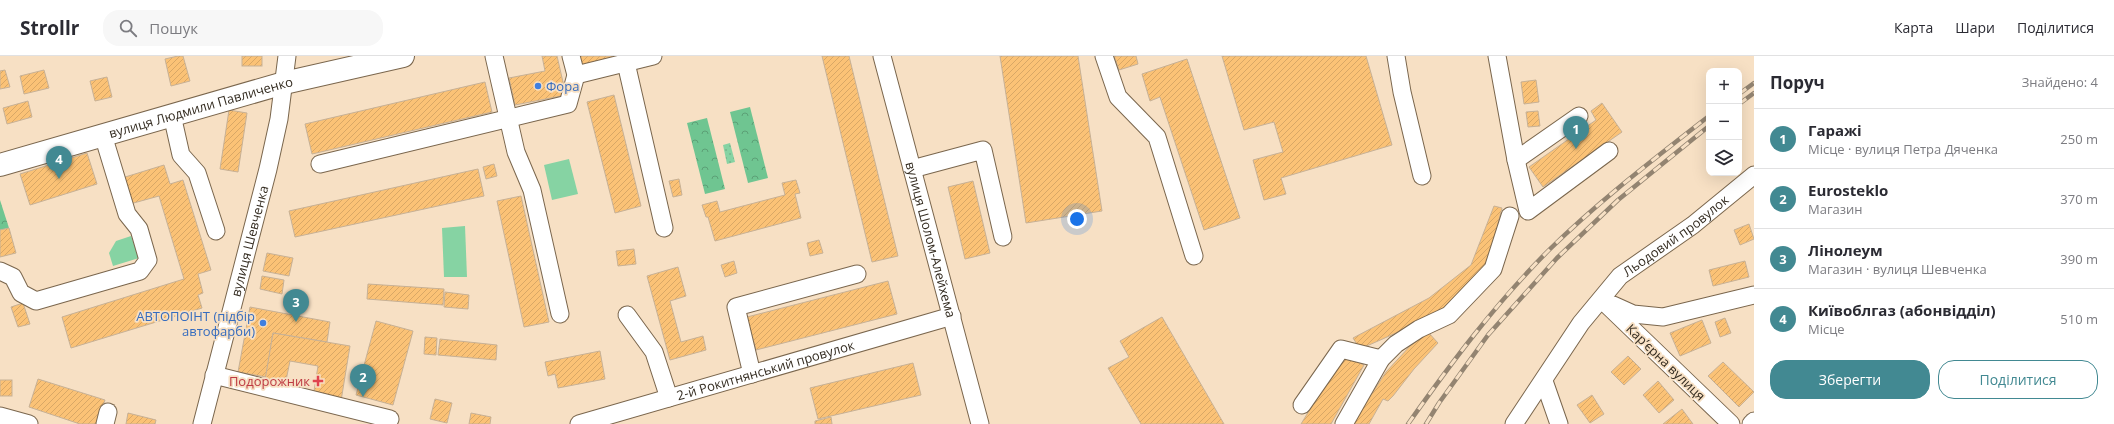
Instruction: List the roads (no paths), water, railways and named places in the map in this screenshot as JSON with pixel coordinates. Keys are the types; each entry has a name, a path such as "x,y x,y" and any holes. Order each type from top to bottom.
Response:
{"main road":[{"name":"вулиця Людмили Павличенко","path":"0,165 284,83 403,56"}],"street":[{"name":"вулиця Шевченка","path":"202,424 268,169 279,120 287,56"},
{"path":"494,56 516,152 532,190 560,314"},
{"path":"320,164 568,104 576,75 571,56"},
{"path":"576,75 653,56"},
{"path":"1104,56 1118,97 1157,137 1194,256"},
{"path":"1396,56 1402,92 1422,176"},
{"path":"1497,56 1516,160 1528,211 1609,151"},
{"name":"вулиця Шолом-Алейхема","path":"885,58 912,169 980,424"},
{"path":"626,63 664,228"},
{"path":"172,115 181,155 197,173 216,231"},
{"path":"1516,160 1579,116"},
{"path":"0,272 13,277 21,293 36,301 140,271 148,260 139,229 127,214 103,135"},
{"path":"912,169 983,150 1003,237"},
{"name":"Льодовий провулок","path":"1514,424 1544,381 1581,323 1602,300 1620,276 1693,225 1754,175"},
{"path":"1344,424 1381,359 1396,344 1419,329 1449,314 1493,269 1510,216"},
{"path":"752,374 736,307 857,274"},
{"path":"1602,300 1633,314 1663,317 1754,295"},
{"name":"Карʼєрна вулиця","path":"1602,300 1731,424"},
{"path":"628,315 654,352 669,398"},
{"name":"2-й Рокитнянський провулок","path":"579,424 952,316"},
{"path":"1302,405 1341,349 1381,359"},
{"path":"214,375 390,420"},
{"path":"1544,381 1559,424"},
{"path":"0,416 29,424"},
{"path":"1751,424 1754,421"}],"railway":[{"path":"1742,92 1754,83"},
{"path":"1742,102 1754,93"},
{"path":"1408,424 1492,312 1529,270 1607,197 1706,118"},
{"path":"1426,424 1439,403 1488,335 1557,258 1618,200 1706,128"}],"place":[{"name":"Фора","path":"538,86"},
{"name":"Гаражі","path":"1576,149"},
{"name":"Київоблгаз (абонвідділ)","path":"59,179"},
{"name":"Лінолеум","path":"296,322"},
{"name":"АВТОПОІНТ (підбір автофарби)","path":"263,323"},
{"name":"Подорожник","path":"318,381"},
{"name":"Eurosteklo","path":"363,397"}]}
